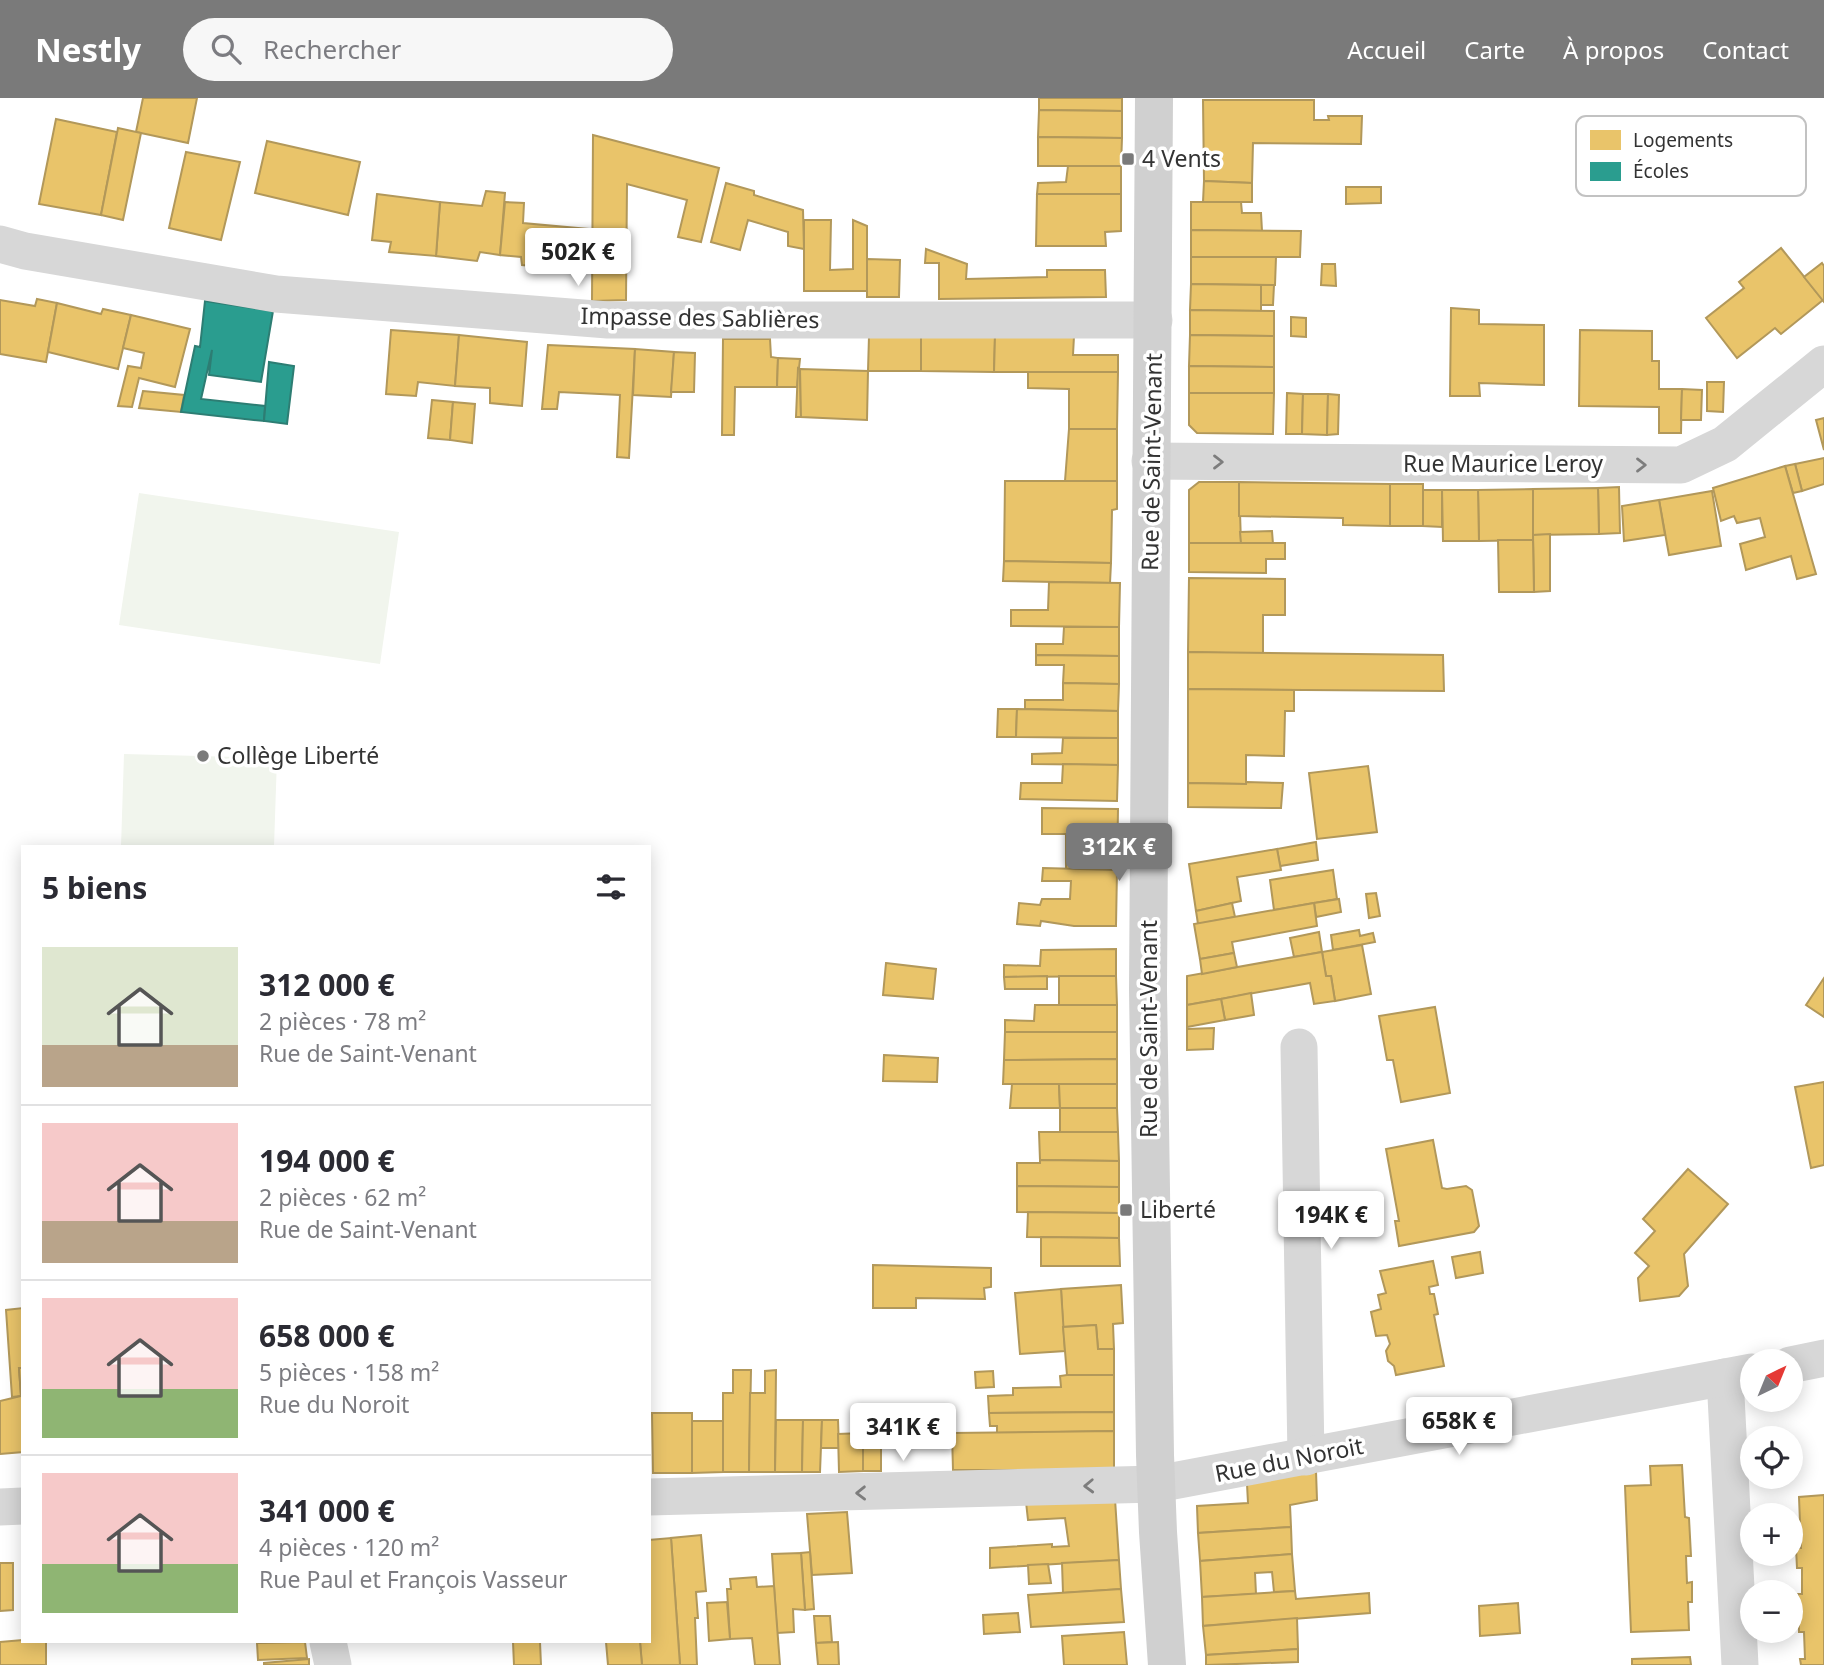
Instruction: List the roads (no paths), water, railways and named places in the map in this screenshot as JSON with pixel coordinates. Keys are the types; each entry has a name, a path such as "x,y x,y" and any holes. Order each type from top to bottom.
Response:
{"main road":[{"name":"Rue de Saint-Venant","path":"1154,98 1148,990 1158,1532 1167,1665"}],"street":[{"name":"Impasse des Sablières","path":"0,244 25,251 276,294 608,320 1154,320"},
{"name":"Rue Maurice Leroy","path":"1150,461 1681,465 1725,444 1824,364"},
{"path":"1299,1047 1306,1457"},
{"path":"1803,1362 1824,1358"},
{"name":"Rue du Noroit","path":"651,1497 1157,1484 1739,1375"},
{"path":"1739,1375 1740,1665"},
{"path":"0,1507 21,1506"},
{"path":"328,1643 332,1665"}],"place":[{"name":"4 Vents","path":"1128,159"},
{"name":"Collège Liberté","path":"203,756"},
{"name":"Liberté","path":"1126,1210"}]}
